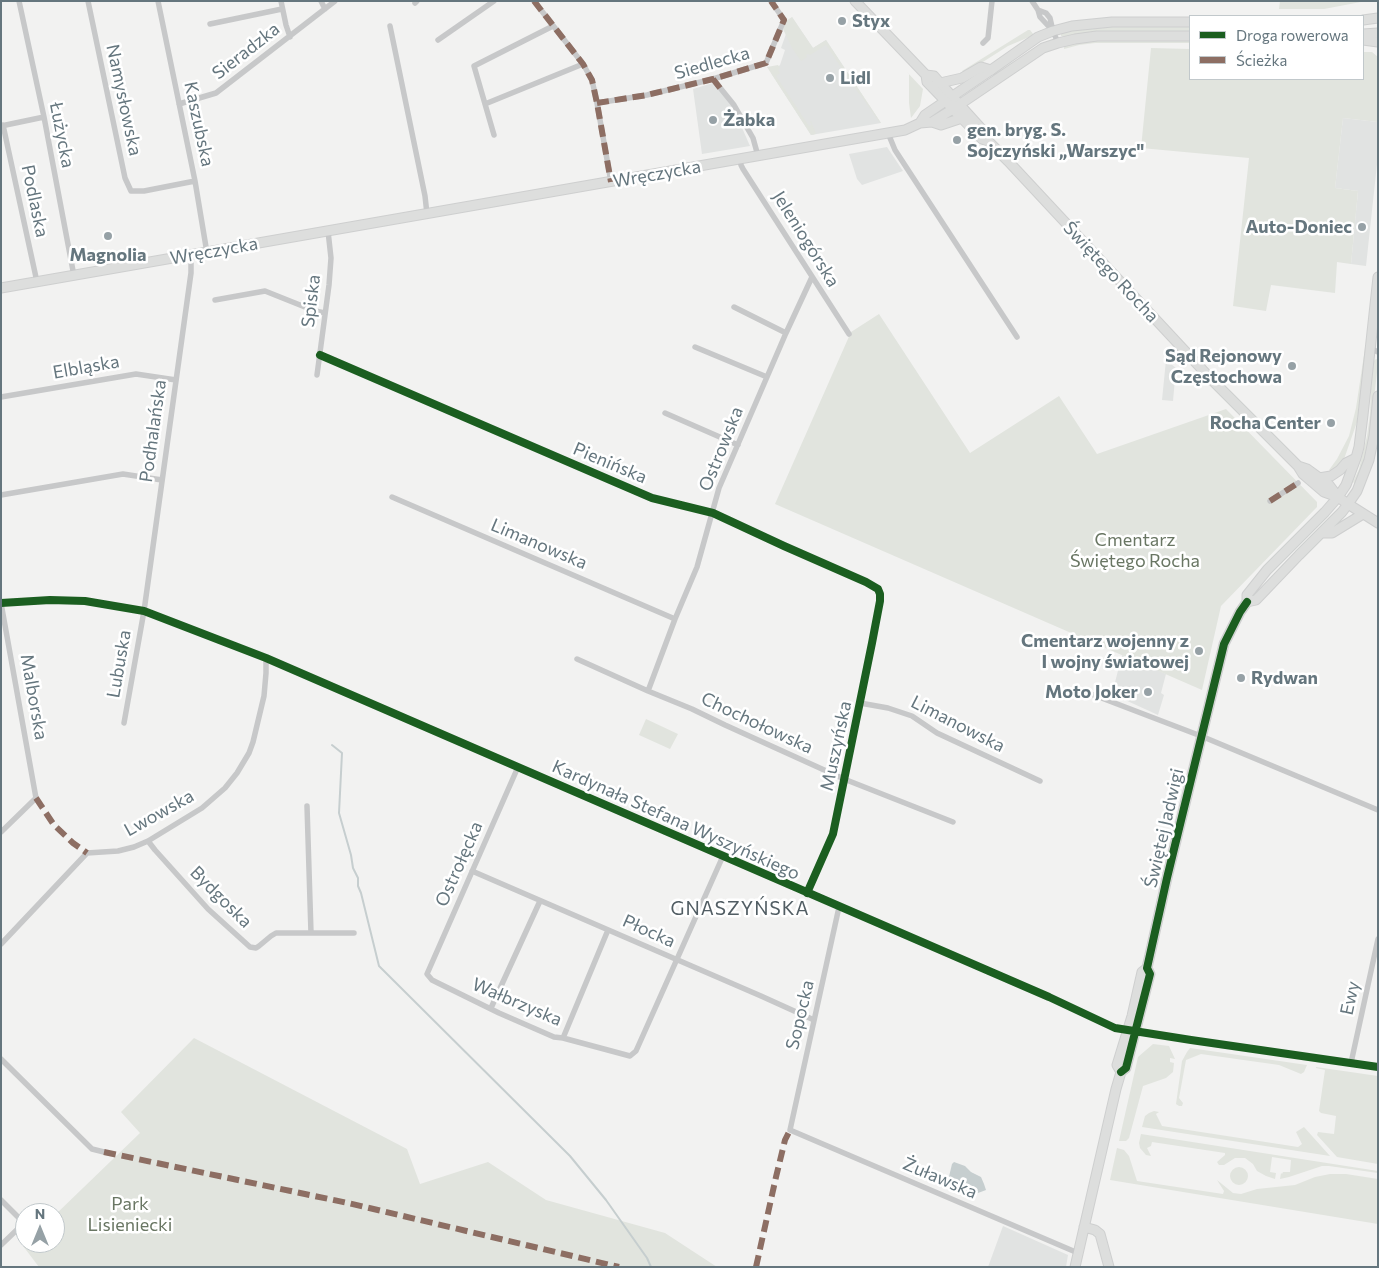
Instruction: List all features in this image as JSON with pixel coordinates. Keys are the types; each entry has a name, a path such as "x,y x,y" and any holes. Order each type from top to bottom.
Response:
{"main road":[{"name":"Świętego Rocha","path":"855,1 926,75 927,82 950,99"},
{"path":"1364,20 1378,18"},
{"name":"Wręczycka","path":"920,123 924,116 1038,37 1053,31 1072,26 1099,23 1189,22"},
{"path":"1364,34 1378,33"},
{"name":"Wręczycka","path":"1,288 905,130 920,123 932,122 1044,48 1058,42 1097,36 1189,36"},
{"path":"1364,40 1378,42"},
{"path":"940,83 962,78 980,67 991,70"},
{"name":"Świętego Rocha","path":"926,75 934,76 956,106 987,135 988,141"},
{"name":"Świętego Rocha","path":"956,106 962,118 982,139 988,141 1212,380 1298,466 1303,474 1319,489 1338,497 1378,523"},
{"path":"932,122 941,125 962,118"},
{"path":"1338,497 1346,485 1359,447 1374,350 1378,277"},
{"name":"Świętej Jadwigi","path":"1247,602 1256,600 1342,512 1357,490 1369,460 1374,436 1378,396"},
{"path":"1320,478 1331,476 1346,463 1356,458"},
{"name":"Świętego Rocha","path":"1298,466 1307,469 1320,478 1329,485 1338,497"},
{"name":"Świętej Jadwigi","path":"1075,1267 1121,1072 1126,1068 1132,1031 1150,974 1147,968 1224,644 1247,602 1246,594 1338,497"},
{"path":"1321,533 1332,533 1363,514"},
{"path":"1084,1227 1095,1230 1100,1234 1109,1267"}],"street":[{"name":"Łużycka","path":"19,1 44,117 74,276"},
{"name":"Namysłowska","path":"88,1 125,178 131,191 144,191 195,181"},
{"name":"Kaszubska","path":"158,1 195,181 207,253"},
{"path":"280,1 290,37"},
{"path":"321,1 325,9"},
{"name":"Sieradzka","path":"179,104 216,93 335,1"},
{"path":"438,40 494,1"},
{"path":"534,1 592,80 611,182"},
{"name":"Siedlecka","path":"597,102 647,96 713,80 766,63 784,20 772,1"},
{"path":"983,43 988,38 992,1"},
{"path":"1032,1 1038,10 1040,18 1053,31 1058,42"},
{"name":"Sieradzka","path":"210,24 282,9"},
{"path":"390,26 425,196 427,214"},
{"path":"494,135 474,66 553,26"},
{"path":"485,104 582,64"},
{"path":"713,80 734,105 753,138 758,156"},
{"path":"2,126 44,117"},
{"name":"Podlaska","path":"2,126 37,282"},
{"path":"888,133 895,150 1017,337"},
{"name":"Jeleniogórska","path":"740,160 741,165 849,334"},
{"name":"Spiska","path":"317,375 331,258 328,230"},
{"name":"Podhalańska","path":"144,611 190,273 190,255"},
{"name":"Ostrowska","path":"648,691 697,566 719,488 812,277"},
{"path":"215,300 265,291 315,312 325,314"},
{"path":"734,308 786,333"},
{"path":"695,347 767,377"},
{"name":"Pienińska","path":"320,355 652,498 713,513 866,582 878,589 880,601"},
{"name":"Elbląska","path":"1,398 136,374 176,380"},
{"path":"665,413 738,445"},
{"path":"1,495 123,474 162,480"},
{"path":"1270,502 1298,482"},
{"name":"Limanowska","path":"392,497 675,619"},
{"name":"Kardynała Stefana Wyszyńskiego","path":"1,603 50,600 85,601 144,611 266,658 1049,997 1115,1028 1378,1067"},
{"name":"Muszyńska","path":"807,893 833,834 880,601"},
{"name":"Malborska","path":"1,603 36,798 1,832"},
{"name":"Lubuska","path":"124,723 144,611"},
{"name":"Lwowska","path":"1,944 87,853 118,851 148,841 202,808 225,788 237,773 253,742 264,696 266,658"},
{"name":"Chochołowska","path":"577,659 844,779 953,822"},
{"path":"1078,689 1201,736 1378,810"},
{"name":"Limanowska","path":"860,703 888,708 912,716 937,733 1040,781"},
{"name":"Ostrołęcka","path":"427,974 518,767"},
{"path":"307,806 311,933"},
{"name":"Bydgoska","path":"148,841 208,909 250,947 256,948 276,933 354,933"},
{"path":"677,960 723,856"},
{"name":"Płocka","path":"472,871 814,1020"},
{"path":"491,1008 540,901"},
{"name":"Sopocka","path":"790,1130 839,907"},
{"path":"563,1038 608,930"},
{"name":"Ewy","path":"1351,1063 1378,939"},
{"name":"Wałbrzyska","path":"427,974 438,983 554,1037 630,1056 636,1051 677,960"},
{"path":"1,1059 92,1148 104,1152"},
{"name":"Żuławska","path":"790,1130 1078,1253"},
{"path":"1,1200 24,1223 1,1245"}],"shaded area":[{"path":"792,17 813,48 826,40 881,123 811,135 771,73 780,65 785,50 781,48"},
{"path":"713,83 732,105 750,146 702,154 693,89"},
{"name":"Auto-Doniec","path":"1343,118 1378,122 1378,155 1366,266 1351,264 1358,191 1335,188"},
{"path":"887,147 903,171 862,185 857,179 849,154"},
{"path":"1166,360 1176,368 1173,401 1162,400"},
{"path":"1122,655 1166,674 1161,693 1164,695 1158,715 1112,694"},
{"path":"954,1162 965,1166 971,1172 981,1177 986,1190 966,1195 947,1185"},
{"path":"1003,1226 1068,1255 1066,1267 988,1267"}],"green space":[{"path":"1280,1 1366,1 1324,9 1279,9"},
{"path":"792,17 813,48 826,40 881,123 826,45 810,55 806,55 807,57 801,61 783,29 786,21"},
{"path":"1104,26 1189,26 1189,32 1115,31 1064,37 1061,36 1061,33"},
{"path":"1028,30 1034,35 1008,46 964,74 962,71"},
{"path":"1189,39 1189,43 1095,43 1064,49 1065,45 1094,40"},
{"path":"1151,48 1189,49 1189,80 1364,80 1364,52 1372,52 1378,57 1378,122 1343,118 1335,188 1358,191 1351,264 1337,262 1335,293 1271,285 1266,311 1233,306 1249,158 1141,148"},
{"path":"778,65 780,73 776,76 809,126 812,125 811,121 816,134 811,135 767,67"},
{"path":"909,74 923,89 920,106 911,118 909,103"},
{"name":"Cmentarz Świętego Rocha","path":"879,314 970,453 1059,396 1097,454 1226,409 1317,502 1317,507 1221,606 1202,690 775,504 851,332"},
{"path":"1365,348 1357,422 1343,462 1332,472 1329,470 1349,436 1356,408"},
{"path":"1376,359 1378,364 1367,451 1355,484 1353,482 1359,469 1367,436 1370,415 1372,363"},
{"path":"646,719 678,734 670,749 639,735"},
{"name":"Park Lisieniecki","path":"194,1038 407,1149 420,1184 488,1162 546,1200 665,1233 717,1267 39,1267 28,1253 65,1253 65,1205 140,1133 121,1112"},
{"path":"1153,1044 1169,1046 1175,1059 1170,1058 1170,1062 1174,1063 1173,1072 1166,1078 1143,1086 1129,1138 1126,1141 1119,1141 1138,1057"},
{"path":"1190,1048 1307,1065 1301,1074 1279,1065 1201,1054 1186,1060 1179,1098 1183,1103 1182,1106 1179,1106 1176,1104 1182,1061"},
{"path":"1316,1067 1378,1076 1378,1164 1337,1157 1317,1135 1318,1132 1334,1134 1336,1116 1319,1111 1325,1070"},
{"path":"1154,1111 1159,1112 1156,1114 1162,1126 1298,1147 1302,1144 1296,1132 1304,1127 1330,1156 1142,1127 1145,1116"},
{"path":"1141,1134 1378,1171 1378,1173 1322,1166 1280,1179 1281,1173 1290,1172 1291,1160 1272,1157 1270,1172 1276,1173 1275,1179 1257,1171 1253,1164 1245,1158 1235,1158 1224,1165 1219,1165 1217,1162 1225,1153 1152,1142 1151,1146 1147,1148 1151,1156 1146,1155 1140,1148"},
{"path":"1117,1148 1124,1150 1129,1156 1137,1181 1223,1194 1224,1191 1217,1180 1233,1193 1241,1194 1257,1189 1295,1185 1315,1177 1330,1174 1346,1174 1378,1179 1378,1224 1110,1180"},
{"path":"1239,1167 1245,1170 1248,1176 1245,1182 1239,1185 1233,1182 1230,1176 1233,1170"}],"waterway":[{"path":"332,745 342,753 339,813 353,868 358,878 358,886 379,966 570,1156 606,1200 647,1258 651,1267"}],"marked path":[{"path":"534,1 583,64 592,80 611,182"},
{"path":"597,103 647,95 713,79 766,63 784,20 771,1"},
{"path":"713,79 720,88"},
{"path":"1270,501 1298,483"},
{"path":"36,798 54,825 87,853"},
{"path":"756,1267 785,1140 790,1130"},
{"path":"104,1152 348,1203 619,1267"}],"cycle path":[{"path":"320,355 652,498 713,513 878,589 880,601 833,834 807,893"},
{"path":"1,603 50,600 85,601 144,611 266,658 1049,997 1115,1028 1378,1067"},
{"path":"1121,1072 1126,1068 1150,974 1147,968 1167,878 1224,644 1247,602"}],"place":[{"name":"Styx","path":"842,21"},
{"name":"Lidl","path":"830,78"},
{"name":"Żabka","path":"713,120"},
{"name":"gen. bryg. S. Sojczyński „Warszyc\"","path":"957,140"},
{"name":"Auto-Doniec","path":"1362,227"},
{"name":"Magnolia","path":"108,236"},
{"name":"Sąd Rejonowy Częstochowa","path":"1292,366"},
{"name":"Rocha Center","path":"1331,423"},
{"name":"Cmentarz wojenny z I wojny światowej","path":"1199,651"},
{"name":"Rydwan","path":"1241,678"},
{"name":"Moto Joker","path":"1148,692"}],"district":[{"name":"GNASZYŃSKA","path":"740,909"}]}
